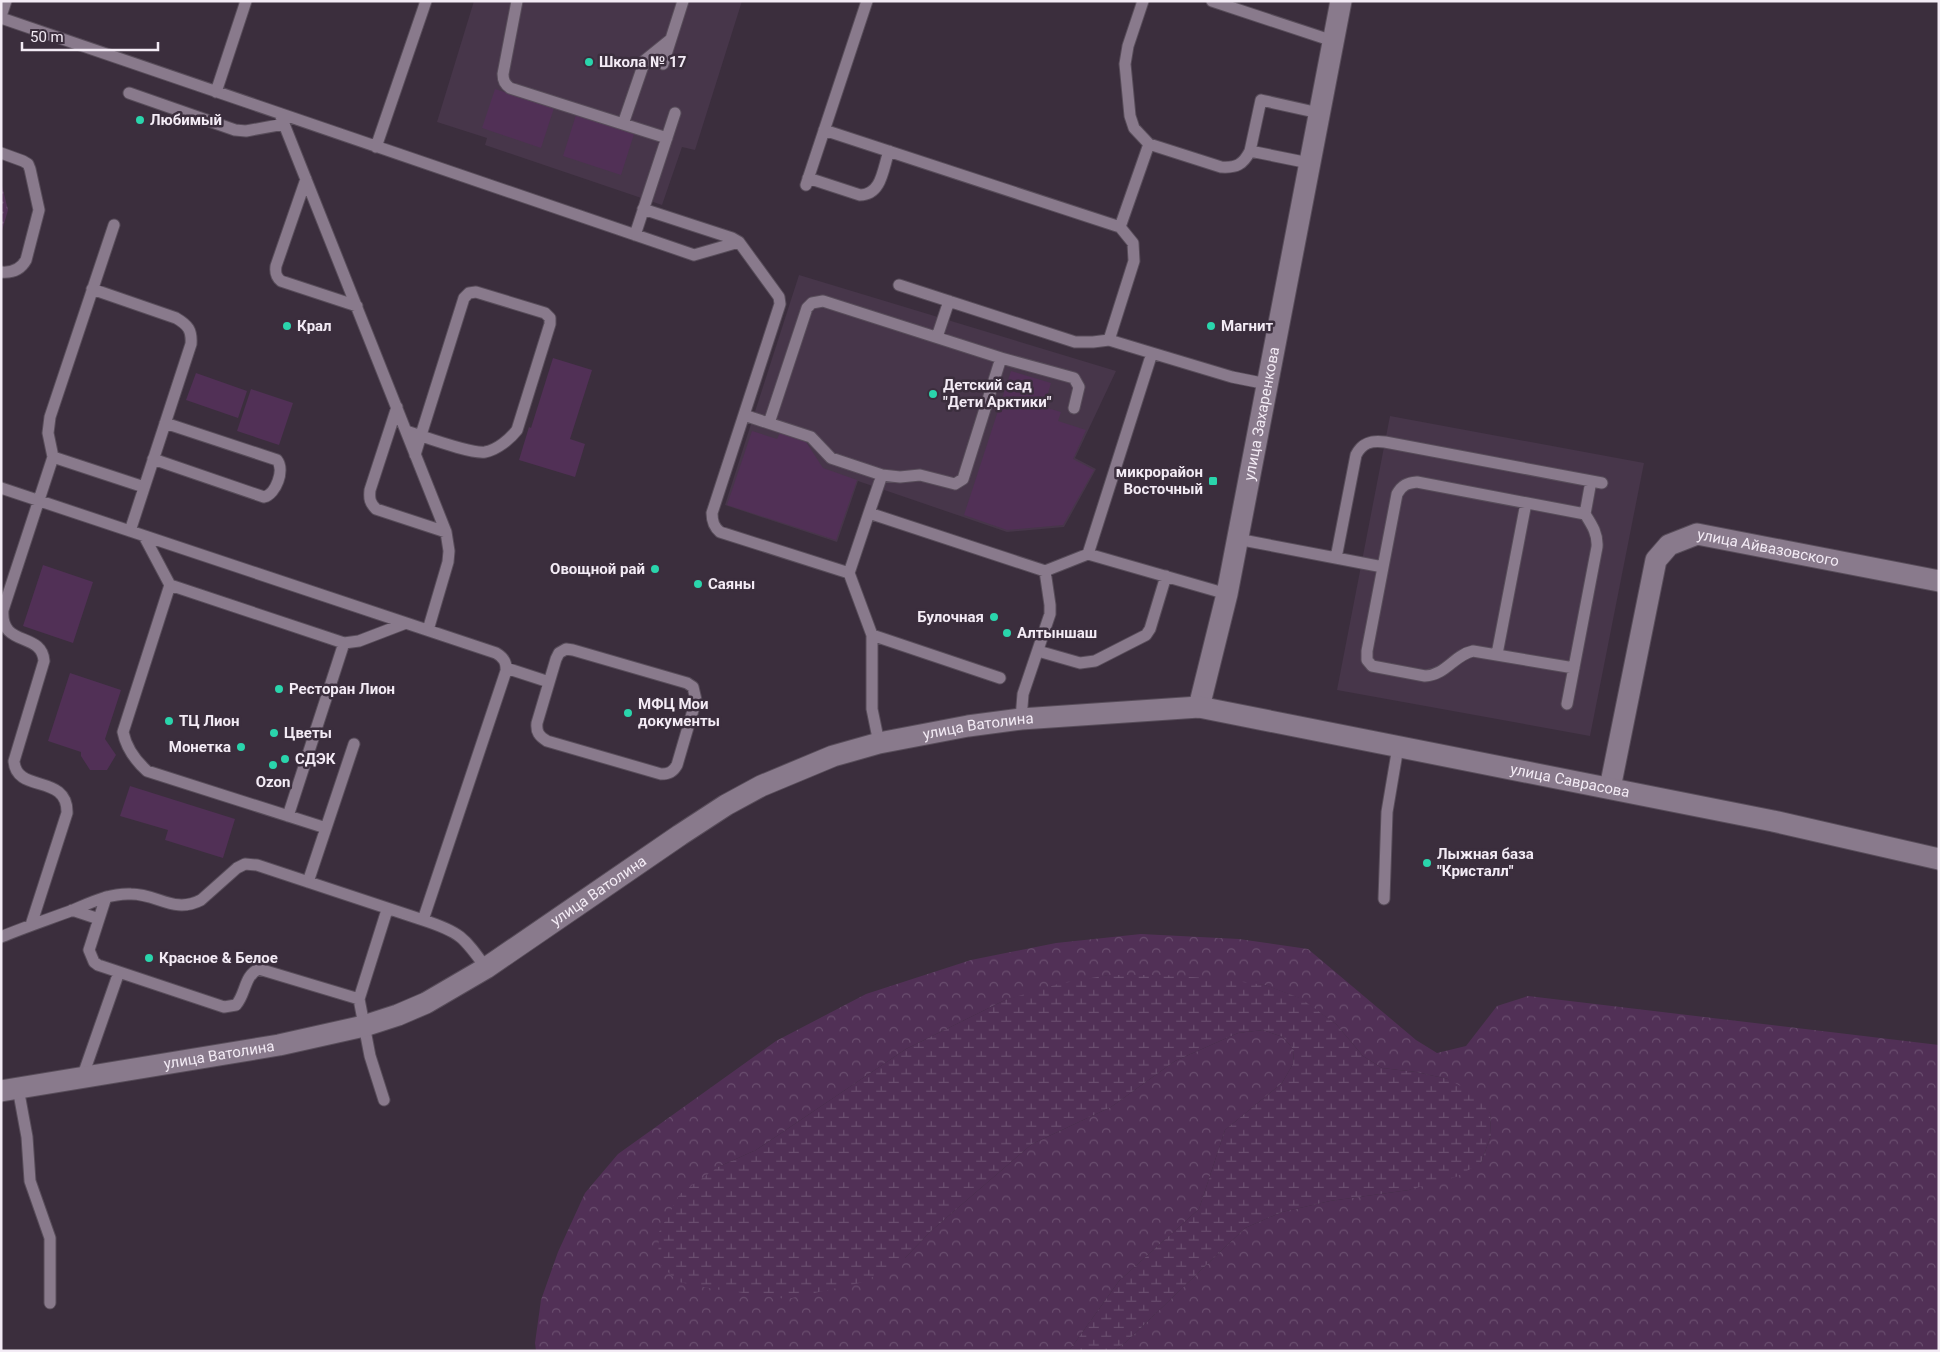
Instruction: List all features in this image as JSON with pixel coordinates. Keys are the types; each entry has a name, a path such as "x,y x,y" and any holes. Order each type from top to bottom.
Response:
{"street":[{"name":"улица Захаренкова","path":"1200,707 1237,540 1341,1"},
{"name":"улица Айвазовского","path":"1610,788 1656,560 1669,545 1697,534 1939,581"},
{"name":"улица Саврасова","path":"1200,707 1773,821 1939,859"},
{"name":"улица Ватолина","path":"10,1090 279,1045 364,1026 426,1003 486,968 726,805 761,786 833,756 923,733 1021,720 1200,707"}],"lane":[{"path":"6,1 1,17 216,92 282,119 376,147 694,254 739,242"},
{"path":"216,92 246,1"},
{"path":"376,147 426,1"},
{"path":"517,1 503,74 503,80 506,85 510,88 667,138"},
{"path":"663,64 683,1"},
{"path":"867,1 807,182 860,195 868,195 877,188 889,151"},
{"path":"1143,1 1128,46 1125,64 1130,116 1134,128 1149,144 1221,167 1232,168 1245,161 1250,151 1261,100 1319,113"},
{"path":"1219,2 1334,41"},
{"path":"623,124 644,60 671,39"},
{"path":"129,93 246,132 282,119"},
{"path":"635,234 675,113"},
{"path":"282,119 446,532 449,551 447,568 428,630"},
{"path":"824,130 1120,227 1133,243 1134,262 1109,340"},
{"path":"1120,227 1149,144"},
{"path":"1250,151 1309,163"},
{"path":"1,153 28,164 39,210 23,265 16,270 1,272"},
{"path":"306,179 275,272 281,282 356,306"},
{"path":"644,209 739,242 779,297 780,304 712,513 712,520 716,528 720,532 849,573"},
{"path":"31,925 67,812 67,803 54,788 25,779 18,775 14,769 14,761 44,661 44,655 41,649 34,644 12,635 4,628 2,620 3,610 54,457 48,433 50,417 114,225"},
{"path":"899,285 1075,342 1109,340 1232,377 1267,384"},
{"path":"92,289 176,318 186,324 192,333 191,344 130,531"},
{"path":"406,431 421,435 472,451 483,452 490,451 510,438 517,430 550,324 550,318 545,313 476,292 469,293 464,298 421,435 415,455"},
{"path":"769,423 808,308 812,303 823,301 1001,358 1074,378 1079,387 1074,408"},
{"path":"937,337 949,301"},
{"path":"1088,554 1152,353"},
{"path":"744,414 811,437 827,456 882,475 900,477 920,475 950,484 960,482 963,479 1001,358"},
{"path":"397,407 370,490 369,498 371,504 376,509 446,532"},
{"path":"153,459 264,497 270,496 274,491 281,465 277,460 165,423"},
{"path":"1336,558 1356,456 1360,447 1367,442 1378,441 1596,482 1585,514 1598,539 1567,704"},
{"path":"54,457 144,487"},
{"path":"879,743 872,709 872,635 849,573 882,475"},
{"path":"1574,668 1473,651 1465,652 1434,676 1425,676 1372,666 1367,660 1367,651 1397,494 1408,483 1417,482 1585,514"},
{"path":"1,488 496,652 505,662 506,668 423,920"},
{"path":"1497,654 1526,503"},
{"path":"869,513 1045,571 1088,554 1226,594"},
{"path":"144,536 170,585 344,643 360,641 406,623"},
{"path":"1237,540 1383,567"},
{"path":"1021,720 1023,694 1050,614 1045,571"},
{"path":"1038,651 1080,663 1087,663 1141,639 1150,629 1166,576"},
{"path":"170,585 123,732 125,741 140,764 147,771 326,828"},
{"path":"872,635 1000,678"},
{"path":"288,816 344,643"},
{"path":"573,650 687,682 694,687 696,700 674,771 668,774 661,774 547,741 540,737 536,730 537,723 549,682 559,652 573,650"},
{"path":"506,668 549,682"},
{"path":"308,882 354,744"},
{"path":"1384,899 1387,812 1398,747"},
{"path":"1,937 106,897 122,894 134,894 175,905 194,903 201,900 237,868 245,864 257,865 450,929 471,947 486,968"},
{"path":"106,897 90,944 90,956 98,965 224,1006 236,1005 241,1000 249,976 259,969 359,999"},
{"path":"72,910 99,919"},
{"path":"384,1100 370,1056 359,999 388,910"},
{"path":"82,1078 119,972"},
{"path":"10,1090 27,1138 30,1180 50,1238 50,1303"}],"shaded area":[{"name":"Школа № 17","path":"474,1 742,1 695,150 682,147 662,205 485,145 487,138 437,122"},
{"name":"Детский сад \"Дети Арктики\"","path":"799,275 1116,371 1075,458 1096,469 1064,527 1007,532 858,481 837,542 725,505"},
{"path":"1390,416 1644,463 1590,736 1337,690"}],"green space":[{"path":"495,89 554,108 541,148 482,128"},
{"path":"576,115 634,134 621,175 563,156"},
{"path":"1,182 8,210 1,234"},
{"path":"553,358 592,370 570,439 585,444 575,477 519,460"},
{"path":"1011,371 1051,383 1044,407 1061,412 1058,421 1086,430 1073,459 1094,470 1063,525 1007,530 964,515"},
{"path":"196,373 247,391 238,418 186,400"},
{"path":"251,389 293,403 279,445 237,431"},
{"path":"752,431 777,439 780,433 806,442 823,468 857,480 836,540 727,505"},
{"path":"43,565 93,582 73,643 23,626"},
{"path":"70,673 121,690 105,739 116,755 107,770 90,770 81,756 81,752 48,741"},
{"path":"130,786 235,819 223,858 165,840 168,830 120,816"},
{"path":"1141,934 1239,939 1308,949 1416,1040 1437,1053 1466,1046 1497,1006 1528,996 1939,1045 1939,1349 1933,1351 1113,1351 1126,1342 1245,1228 1282,1212 1330,1201 1409,1190 1481,1163 1491,1135 1490,1113 1448,1079 1416,1072 1382,1068 1363,1056 1336,1024 1299,998 1265,985 1108,975 1005,1000 906,1049 756,1150 718,1167 905,1258 931,1231 1032,1144 1111,1107 1175,1061 1238,1033 1263,1030 1283,1037 1294,1050 1293,1064 1282,1083 1225,1130 1199,1209 1119,1281 1069,1351 536,1351 535,1343 541,1300 558,1252 585,1193 618,1154 776,1041 866,994 971,960 1056,943"},
{"path":"1108,975 1164,975 1220,979 1265,985 1300,998 1336,1024 1363,1056 1382,1068 1416,1072 1448,1079 1475,1094 1490,1113 1491,1135 1481,1163 1456,1177 1409,1190 1330,1201 1282,1212 1245,1228 1126,1342 1113,1351 1069,1351 1119,1281 1199,1209 1225,1130 1282,1083 1293,1064 1294,1050 1283,1037 1263,1030 1238,1033 1175,1061 1111,1107 1032,1144 931,1231 905,1258 864,1282 787,1299 679,1282 658,1263 659,1232 680,1194 718,1167 756,1150 906,1049 1005,1000 1058,984"}],"place":[{"name":"Школа № 17","path":"589,62"},
{"name":"Любимый","path":"140,120"},
{"name":"Крал","path":"287,326"},
{"name":"Магнит","path":"1211,326"},
{"name":"Детский сад \"Дети Арктики\"","path":"933,394"},
{"name":"микрорайон Восточный","path":"1213,481"},
{"name":"Овощной рай","path":"655,569"},
{"name":"Саяны","path":"698,584"},
{"name":"Булочная","path":"994,617"},
{"name":"Алтыншаш","path":"1007,633"},
{"name":"Ресторан Лион","path":"279,689"},
{"name":"МФЦ Мои документы","path":"628,713"},
{"name":"ТЦ Лион","path":"169,721"},
{"name":"Цветы","path":"274,733"},
{"name":"Монетка","path":"241,747"},
{"name":"СДЭК","path":"285,759"},
{"name":"Ozon","path":"273,765"},
{"name":"Лыжная база \"Кристалл\"","path":"1427,863"},
{"name":"Красное & Белое","path":"149,958"}]}
